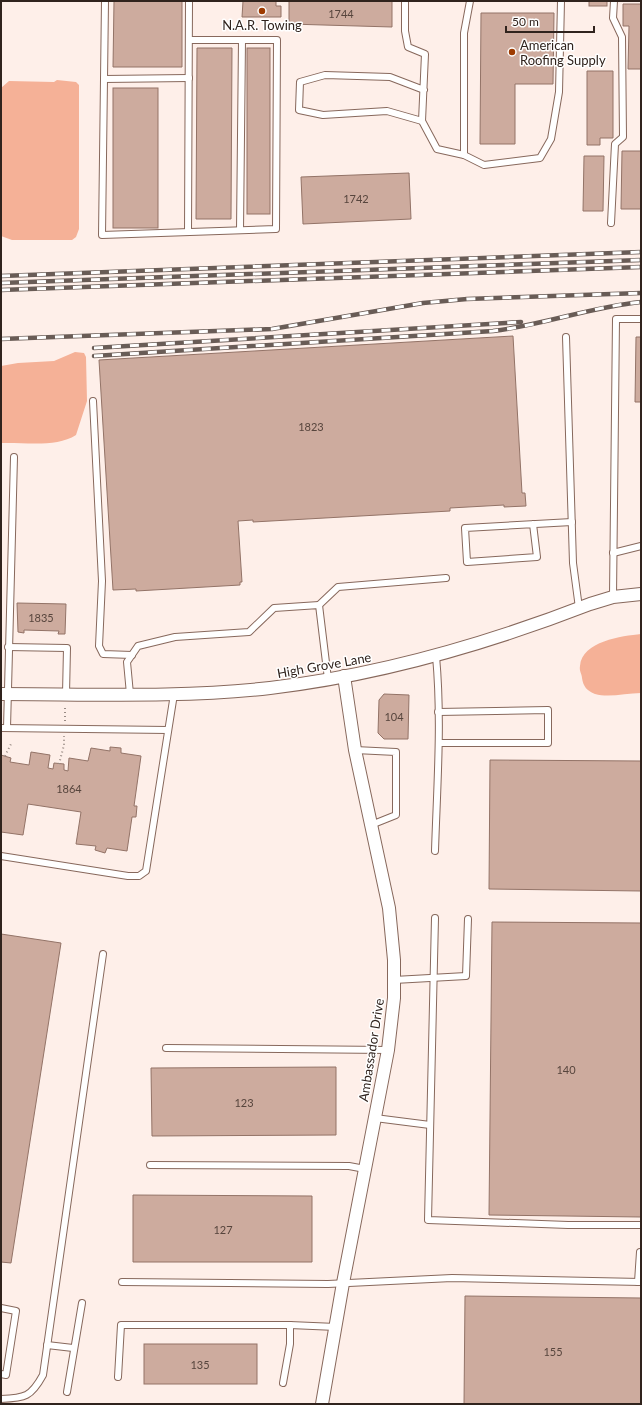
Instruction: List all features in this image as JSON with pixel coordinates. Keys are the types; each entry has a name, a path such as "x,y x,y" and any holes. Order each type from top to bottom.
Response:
{"street":[{"name":"High Grove Lane","path":"4,694 174,694 270,688 328,679 436,656 613,597 641,594"},
{"name":"Ambassador Drive","path":"322,1404 343,1283 393,1019 394,980 392,929 382,872 355,750 344,676"}],"lane":[{"path":"105,1 102,235 276,229 277,40 189,40"},
{"path":"188,232 189,1"},
{"path":"405,1 405,31 408,47 425,54 422,121 437,149 464,155 484,165 540,158 551,139 559,92 561,1"},
{"path":"464,155 464,33 470,1"},
{"path":"611,223 615,144 623,136 622,37 614,18 614,1"},
{"path":"240,230 242,40"},
{"path":"422,121 388,111 323,115 299,110 300,82 326,75 390,77 424,90"},
{"path":"104,79 189,78"},
{"path":"613,597 616,319 641,319"},
{"path":"566,338 572,563 579,608"},
{"path":"93,401 102,581 99,646 103,654 132,655"},
{"path":"14,457 8,648 4,694 4,728 168,730"},
{"path":"533,524 537,557 467,562 465,528 533,524 572,522"},
{"path":"613,553 641,546"},
{"path":"130,694 126,665 138,646 175,637 249,632 274,608 319,605 338,587 446,578"},
{"path":"319,605 328,679"},
{"path":"8,648 67,648 66,694"},
{"path":"434,851 439,743 436,656"},
{"path":"1,856 139,876 146,871 174,694"},
{"path":"438,712 548,710 548,743 439,743"},
{"path":"355,750 396,752 396,815 371,825"},
{"path":"435,918 428,1220 568,1225 641,1225"},
{"path":"394,980 466,976 468,919"},
{"path":"1,1399 21,1398 36,1388 43,1375 103,954"},
{"path":"166,1048 388,1050"},
{"path":"375,1118 430,1125"},
{"path":"150,1164 350,1166 365,1169"},
{"path":"122,1282 343,1283 452,1278 640,1282 641,1252"},
{"path":"67,1392 73,1348 82,1303"},
{"path":"1,1308 16,1311 6,1375 1,1374"},
{"path":"118,1377 121,1325 290,1325 336,1328"},
{"path":"282,1383 290,1344 290,1325"},
{"path":"47,1345 73,1348"}],"path":[{"path":"65,708 65,722"},
{"path":"59,764 64,745 64,735"},
{"path":"5,756 11,744"}],"shaded area":[{"path":"57,80 76,82 79,85 79,229 76,237 72,240 12,240 1,236 1,88 9,81 54,82"},
{"path":"75,352 84,353 86,357 87,401 76,435 59,442 50,443 1,443 1,366 18,363 54,361"},
{"path":"641,634 641,693 606,696 595,694 588,690 583,683 580,668 582,658 588,651 595,645 604,641"}],"building":[{"path":"114,1 182,1 182,67 113,67"},
{"name":"N.A.R. Towing","path":"243,1 276,1 276,6 281,6 281,17 242,17"},
{"path":"289,1 392,1 392,27 289,24"},
{"path":"589,1 607,1 607,6 589,6"},
{"path":"623,4 641,4 641,69 628,69 629,26 623,26"},
{"path":"481,13 554,13 553,84 515,84 515,144 480,144"},
{"path":"197,48 232,48 231,219 196,219"},
{"path":"247,48 270,48 270,214 247,214"},
{"path":"587,71 613,71 613,138 600,138 600,145 587,145"},
{"path":"113,88 158,88 158,228 113,228"},
{"path":"622,151 641,151 641,209 621,209"},
{"path":"584,156 604,156 603,211 583,211"},
{"path":"409,173 411,219 303,224 301,177"},
{"path":"513,336 522,493 525,493 526,506 504,507 504,505 450,508 450,511 253,522 253,520 238,521 242,582 240,582 240,585 136,591 136,589 113,590 99,360"},
{"path":"636,337 641,337 641,402 635,402"},
{"path":"17,603 66,604 65,634 58,634 59,631 24,630 24,633 18,632"},
{"path":"384,694 409,695 408,739 384,739 378,733 379,700"},
{"path":"110,747 121,748 121,753 141,756 134,806 137,806 136,817 132,817 127,851 107,848 105,853 95,850 96,846 76,844 81,812 28,804 23,835 1,832 1,755 11,758 10,762 29,765 31,752 50,755 48,768 53,769 54,763 64,764 64,770 68,771 69,758 88,761 91,748 110,751"},
{"path":"490,760 641,761 641,891 489,889"},
{"path":"492,922 641,923 641,1217 489,1215"},
{"path":"1,934 61,943 11,1263 1,1262"},
{"path":"336,1067 336,1135 152,1136 151,1068"},
{"path":"133,1195 312,1196 312,1262 133,1262"},
{"path":"465,1296 641,1298 641,1404 464,1404"},
{"path":"144,1344 257,1344 257,1384 144,1384"}],"railway":[{"path":"1,276 641,252"},
{"path":"1,283 641,260"},
{"path":"1,290 641,267"},
{"path":"1,339 272,329 423,303 467,299 641,293"},
{"path":"94,356 493,331 530,325 622,304 641,302"},
{"path":"94,348 521,322"}],"place":[{"name":"N.A.R. Towing","path":"262,11"},
{"name":"American Roofing Supply","path":"512,52"}]}
